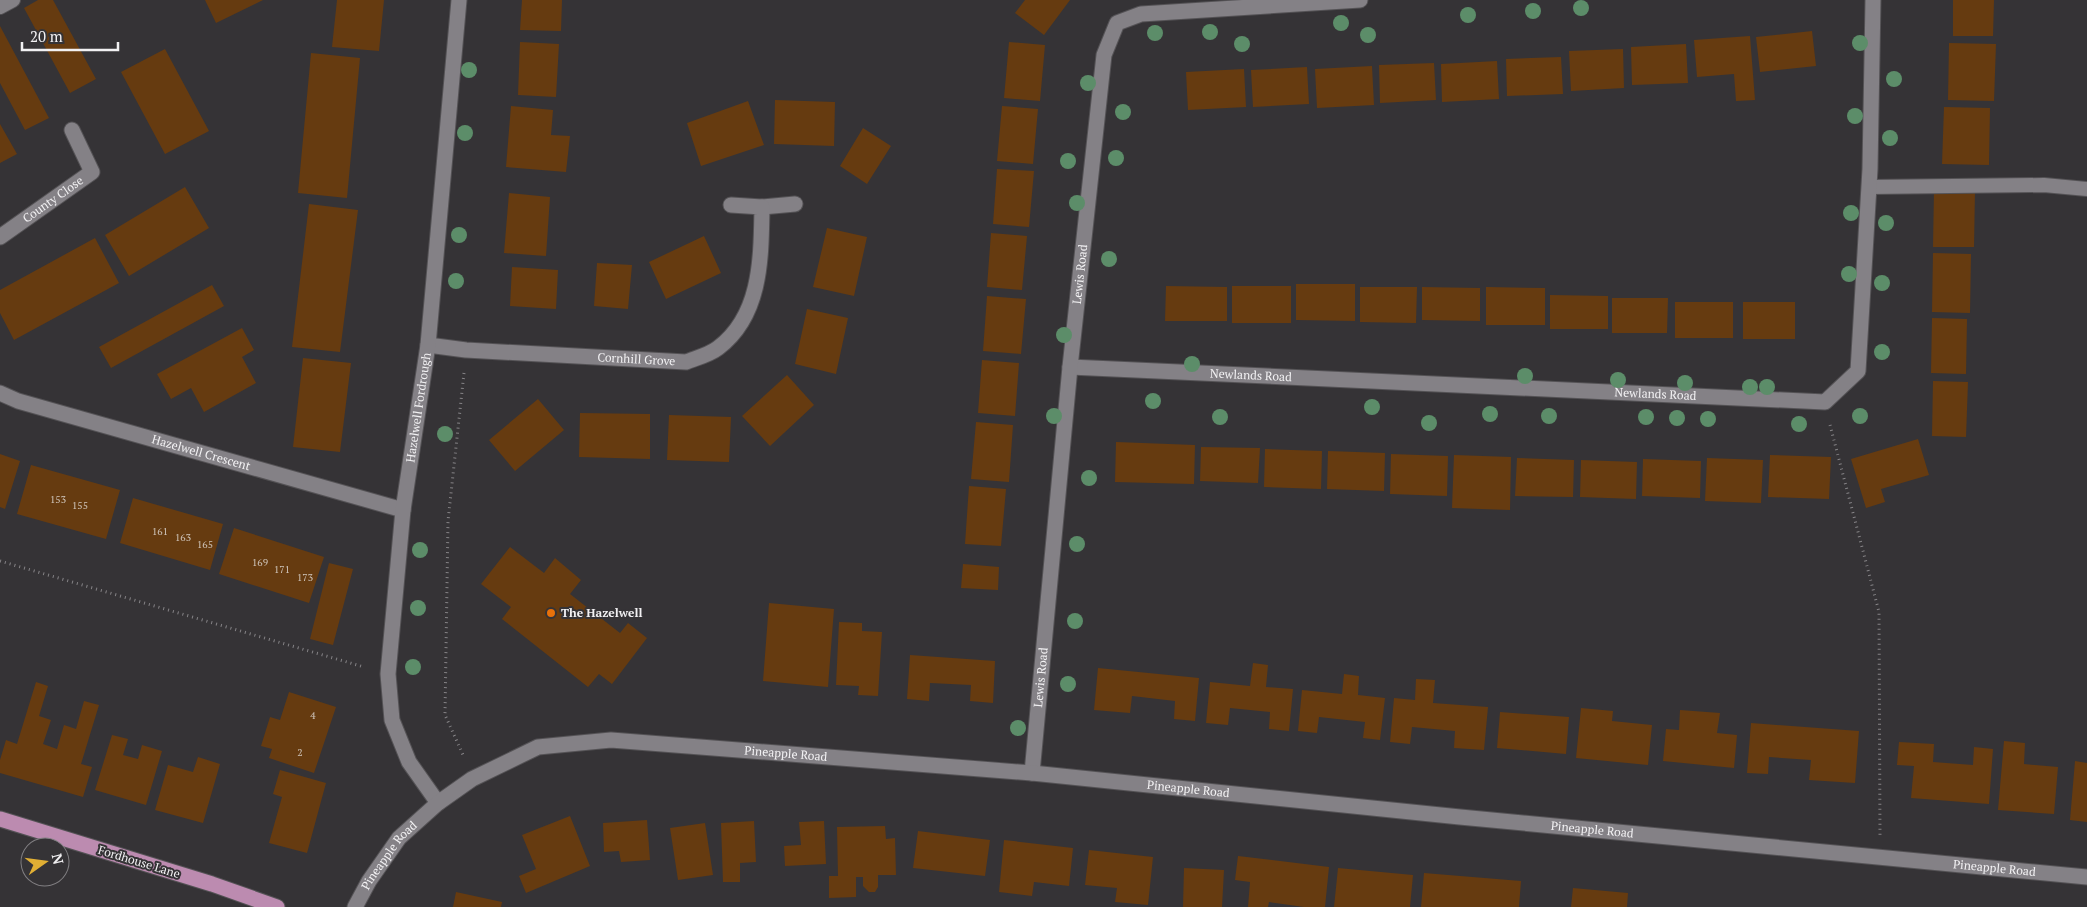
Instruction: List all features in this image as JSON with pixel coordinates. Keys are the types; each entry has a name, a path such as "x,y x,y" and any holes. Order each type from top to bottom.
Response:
{"main road":[{"name":"Fordhouse Lane","path":"0,819 212,884 277,907"}],"street":[{"name":"Hazelwell Fordrough","path":"438,803 409,762 392,720 388,674 403,510 428,344 459,0"},
{"name":"Lewis Road","path":"1032,772 1070,367 1104,55 1117,23 1141,14 1360,0"},
{"path":"1825,402 1858,371 1869,187 1873,0"},
{"name":"County Close","path":"0,237 92,172 72,130"},
{"path":"731,205 762,207 795,204"},
{"name":"Cornhill Grove","path":"428,344 466,350 686,362 717,349 740,326 754,298 761,260 762,207"},
{"name":"Newlands Road","path":"1070,367 1825,402"},
{"name":"Hazelwell Crescent","path":"0,393 37,406 403,510"},
{"name":"Pineapple Road","path":"355,907 369,881 399,838 438,803 472,779 538,747 611,740 1032,772 2087,877"}],"lane":[{"path":"0,7 13,0"},
{"path":"1869,187 2044,185 2087,188"}],"path":[{"path":"466,350 448,521 445,715 460,746 472,779"},
{"path":"1825,402 1879,612 1881,858"},
{"path":"0,561 388,674"}],"building":[{"path":"38,0 53,0 96,79 70,93 24,8"},
{"path":"205,0 263,0 216,23"},
{"path":"337,0 384,0 379,51 332,47"},
{"path":"522,0 562,0 561,31 520,30"},
{"path":"1025,0 1070,0 1044,35 1015,13"},
{"path":"1953,0 1994,0 1993,36 1953,36"},
{"path":"0,26 49,118 25,130 0,83"},
{"path":"1812,31 1816,66 1760,72 1756,37"},
{"path":"1750,36 1755,100 1736,101 1734,74 1697,77 1694,40"},
{"path":"520,42 559,44 556,97 518,95"},
{"path":"1009,42 1045,45 1040,101 1004,98"},
{"path":"1949,43 1996,44 1994,101 1948,100"},
{"path":"1686,44 1688,83 1632,85 1631,47"},
{"path":"165,49 209,131 165,154 121,72"},
{"path":"1623,49 1624,88 1571,91 1569,51"},
{"path":"311,53 360,58 347,198 298,193"},
{"path":"1561,57 1563,94 1507,96 1506,59"},
{"path":"1497,61 1499,99 1442,102 1441,64"},
{"path":"1434,63 1436,100 1380,103 1379,65"},
{"path":"1372,66 1374,105 1317,108 1315,69"},
{"path":"1307,67 1309,104 1253,107 1251,70"},
{"path":"1244,69 1246,107 1188,110 1186,72"},
{"path":"775,100 835,102 834,146 774,144"},
{"path":"748,101 764,145 701,166 687,123"},
{"path":"511,106 553,110 551,135 570,136 566,172 506,167"},
{"path":"1002,106 1038,109 1033,164 997,161"},
{"path":"1944,107 1990,108 1989,165 1942,164"},
{"path":"0,124 17,154 0,163"},
{"path":"863,128 891,146 867,184 840,166"},
{"path":"997,169 1034,171 1029,227 993,224"},
{"path":"185,187 209,228 129,276 105,235"},
{"path":"1934,189 1975,190 1974,247 1933,247"},
{"path":"509,193 550,197 546,256 504,253"},
{"path":"309,204 358,210 340,352 292,347"},
{"path":"827,228 867,237 854,296 813,287"},
{"path":"991,233 1027,236 1022,290 987,287"},
{"path":"704,236 721,273 666,299 649,262"},
{"path":"95,238 119,283 14,340 0,313 0,290"},
{"path":"1933,253 1971,254 1970,313 1932,312"},
{"path":"597,263 632,265 628,309 594,306"},
{"path":"512,267 558,270 556,309 510,306"},
{"path":"1296,284 1355,284 1355,321 1296,320"},
{"path":"212,285 224,306 111,368 99,347"},
{"path":"1166,286 1227,287 1227,321 1165,321"},
{"path":"1232,286 1291,286 1291,323 1232,323"},
{"path":"1360,287 1417,287 1416,323 1360,322"},
{"path":"1422,287 1480,288 1480,321 1422,320"},
{"path":"1486,287 1545,288 1545,325 1486,325"},
{"path":"1550,295 1608,296 1608,329 1550,329"},
{"path":"987,296 1026,299 1021,354 983,351"},
{"path":"1612,298 1668,298 1667,333 1612,333"},
{"path":"1675,302 1733,302 1733,338 1675,338"},
{"path":"1743,302 1795,302 1795,339 1743,339"},
{"path":"807,309 848,318 836,374 795,364"},
{"path":"1932,318 1967,319 1966,374 1931,373"},
{"path":"242,328 254,350 242,357 256,383 204,412 191,388 171,399 157,374"},
{"path":"303,358 351,363 340,452 293,447"},
{"path":"982,360 1019,363 1015,416 978,413"},
{"path":"787,375 814,405 770,446 742,416"},
{"path":"1933,381 1968,382 1966,437 1932,436"},
{"path":"538,399 564,430 515,471 489,440"},
{"path":"580,413 650,414 650,459 579,457"},
{"path":"669,415 731,417 729,462 667,460"},
{"path":"976,422 1013,425 1009,482 971,479"},
{"path":"1918,439 1929,475 1881,489 1885,502 1866,508 1851,459"},
{"path":"1116,442 1195,445 1194,484 1115,482"},
{"path":"1201,447 1260,448 1258,483 1200,481"},
{"path":"1265,449 1322,451 1321,489 1264,487"},
{"path":"1328,451 1385,453 1384,491 1327,489"},
{"path":"0,454 20,461 5,509 0,507"},
{"path":"1391,454 1448,456 1447,496 1390,494"},
{"path":"1454,455 1511,457 1510,510 1452,508"},
{"path":"1770,455 1831,457 1829,499 1768,497"},
{"path":"1517,458 1574,460 1573,497 1515,496"},
{"path":"1707,458 1763,460 1761,503 1705,501"},
{"path":"1643,459 1701,461 1700,498 1642,496"},
{"path":"1581,460 1637,462 1636,499 1580,497"},
{"path":"31,465 120,490 106,539 17,514"},
{"path":"969,486 1006,489 1001,546 965,544"},
{"path":"133,498 223,524 210,570 120,543"},
{"path":"234,528 324,557 309,603 219,574"},
{"name":"The Hazelwell","path":"510,547 544,573 555,558 581,580 570,594 620,633 628,623 647,638 612,684 599,674 588,687 502,619 511,607 481,584"},
{"path":"329,563 353,569 333,645 310,639"},
{"path":"963,564 999,567 998,590 961,588"},
{"path":"769,603 834,609 828,687 763,681"},
{"path":"839,622 862,623 862,631 882,632 878,696 858,695 859,686 836,685"},
{"path":"910,655 995,661 993,703 970,701 971,685 930,683 929,701 907,699"},
{"path":"1253,663 1268,665 1266,687 1293,689 1289,731 1269,729 1270,712 1230,708 1228,725 1206,723 1210,682 1250,686"},
{"path":"1098,668 1199,678 1195,721 1174,719 1175,701 1132,696 1130,713 1094,710"},
{"path":"1344,674 1359,676 1358,695 1385,698 1380,740 1363,738 1365,722 1319,717 1317,733 1298,731 1302,690 1342,694"},
{"path":"1416,679 1435,680 1433,703 1488,707 1484,750 1454,748 1455,731 1412,727 1410,744 1390,742 1394,698 1415,700"},
{"path":"36,682 48,686 39,716 51,720 43,744 57,749 64,725 76,729 84,701 99,705 81,764 92,767 83,797 0,773 0,760 6,740 17,744"},
{"path":"289,692 336,707 314,773 269,758 272,749 261,746 270,717 280,720"},
{"path":"1581,708 1613,711 1612,721 1652,725 1648,765 1576,758"},
{"path":"1680,710 1720,713 1717,733 1737,735 1734,768 1663,761 1666,729 1679,730"},
{"path":"1500,712 1569,717 1566,754 1497,748"},
{"path":"1751,723 1859,731 1855,783 1809,780 1811,760 1769,757 1768,774 1747,773"},
{"path":"112,735 128,739 123,755 138,759 142,745 162,751 146,805 95,790"},
{"path":"2004,741 2025,743 2024,764 2058,767 2054,814 1998,810"},
{"path":"1899,742 1934,744 1933,762 1973,765 1974,747 1993,749 1989,804 1911,798 1914,766 1897,765"},
{"path":"198,757 220,764 203,823 155,810 168,765 193,772"},
{"path":"2075,761 2087,763 2087,822 2070,820"},
{"path":"280,770 326,783 307,853 269,843 282,797 273,794"},
{"path":"570,816 590,866 526,893 519,876 536,869 522,835"},
{"path":"647,820 650,860 621,862 619,851 604,852 603,823"},
{"path":"754,821 756,862 740,863 740,882 723,882 721,823"},
{"path":"824,821 826,864 785,866 784,846 801,845 799,822"},
{"path":"705,823 713,875 678,880 670,828"},
{"path":"885,826 886,839 895,838 896,875 878,875 878,887 875,892 869,892 863,886 863,877 856,877 856,897 829,898 829,876 838,876 837,827"},
{"path":"918,831 990,840 985,876 913,868"},
{"path":"1004,840 1073,848 1069,886 1034,882 1032,896 999,892"},
{"path":"1089,850 1153,857 1148,905 1115,902 1117,888 1085,885"},
{"path":"1238,856 1329,867 1325,907 1304,907 1269,902 1268,907 1248,907 1250,882 1235,880"},
{"path":"1184,868 1224,870 1222,907 1183,907"},
{"path":"1338,868 1413,875 1410,907 1334,907"},
{"path":"1424,873 1521,881 1519,907 1421,907"},
{"path":"1573,888 1628,893 1627,907 1571,907"},
{"path":"456,892 502,902 501,907 453,907"}],"place":[{"name":"The Hazelwell","path":"551,613"}]}
